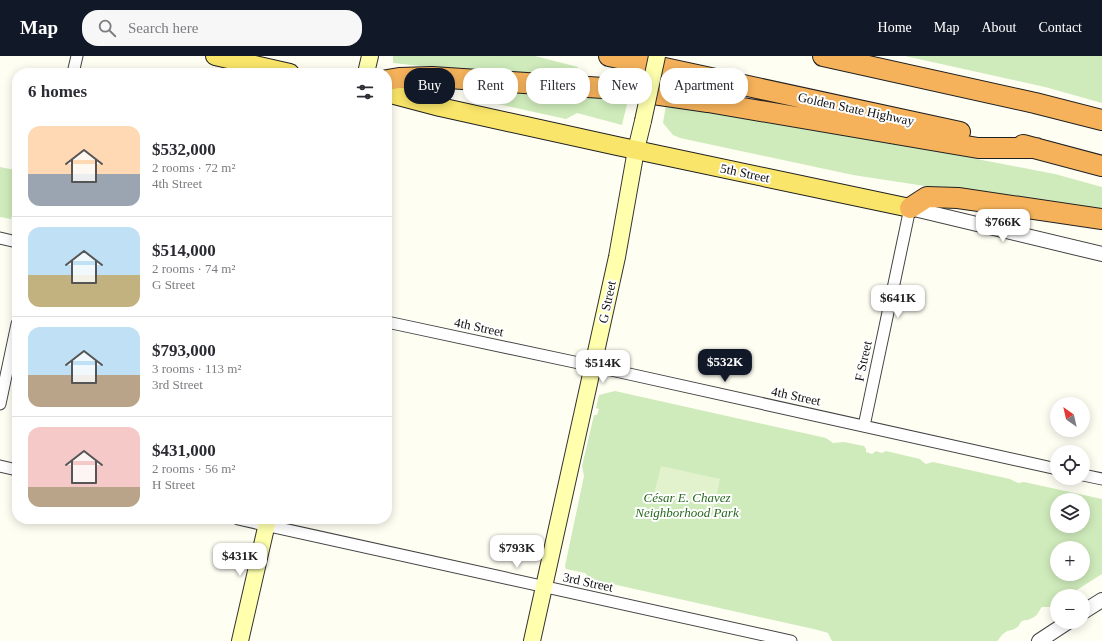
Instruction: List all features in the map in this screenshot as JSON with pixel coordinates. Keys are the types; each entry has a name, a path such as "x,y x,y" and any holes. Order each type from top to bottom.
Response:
{"highway":[{"name":"Golden State Highway","path":"609,56 1036,148 1102,166"},
{"path":"823,56 1035,103 1102,120"},
{"path":"392,79 432,77 619,89 708,102 978,148 1036,148"},
{"path":"910,208 927,197 958,198 1102,219"}],"main road":[{"path":"214,56 268,68"},
{"path":"367,68 370,56"},
{"name":"G Street","path":"532,641 617,257 636,150 657,56"},
{"name":"5th Street","path":"392,94 440,107 910,208"},
{"path":"240,641 267,524"}],"street":[{"path":"74,68 77,56"},
{"name":"5th Street","path":"910,208 1102,254"},
{"name":"F Street","path":"864,426 910,208"},
{"path":"0,238 12,241"},
{"name":"4th Street","path":"392,323 1050,467"},
{"path":"0,404 12,348"},
{"path":"0,466 12,469"},
{"path":"1090,476 1102,479"},
{"name":"3rd Street","path":"276,524 544,587 792,641"},
{"path":"1090,608 1102,600"},
{"path":"1039,641 1057,629"}],"green space":[{"path":"393,56 535,56 578,67 526,68 526,77 518,77 518,68 463,68 463,71 455,70 455,68 439,68 393,63"},
{"path":"905,56 1102,56 1102,103 1045,87"},
{"path":"518,93 526,93 526,104 590,104 590,95 598,95 598,104 627,104 622,125 577,113 566,119 498,104 518,104"},
{"path":"666,105 843,134 1055,174 1102,187 1102,213 853,175 680,138 673,135 663,123"},
{"path":"0,167 12,169 12,215 11,219 0,217"},
{"name":"César E. Chavez Neighborhood Park","path":"615,391 826,438 833,443 844,442 864,446 866,452 872,454 876,451 882,453 886,451 920,459 926,464 933,462 1010,479 1018,483 1024,482 1074,493 1050,493 1050,533 1090,533 1090,496 1102,499 1102,574 1078,589 1050,589 1050,607 1042,607 1034,617 1021,622 1019,626 1006,632 997,641 832,641 828,633 818,630 590,579 585,573 566,569 565,566 584,476 582,466 594,415 597,415 599,409 596,408 599,395"},
{"path":"661,466 720,479 714,507 654,494"}]}
